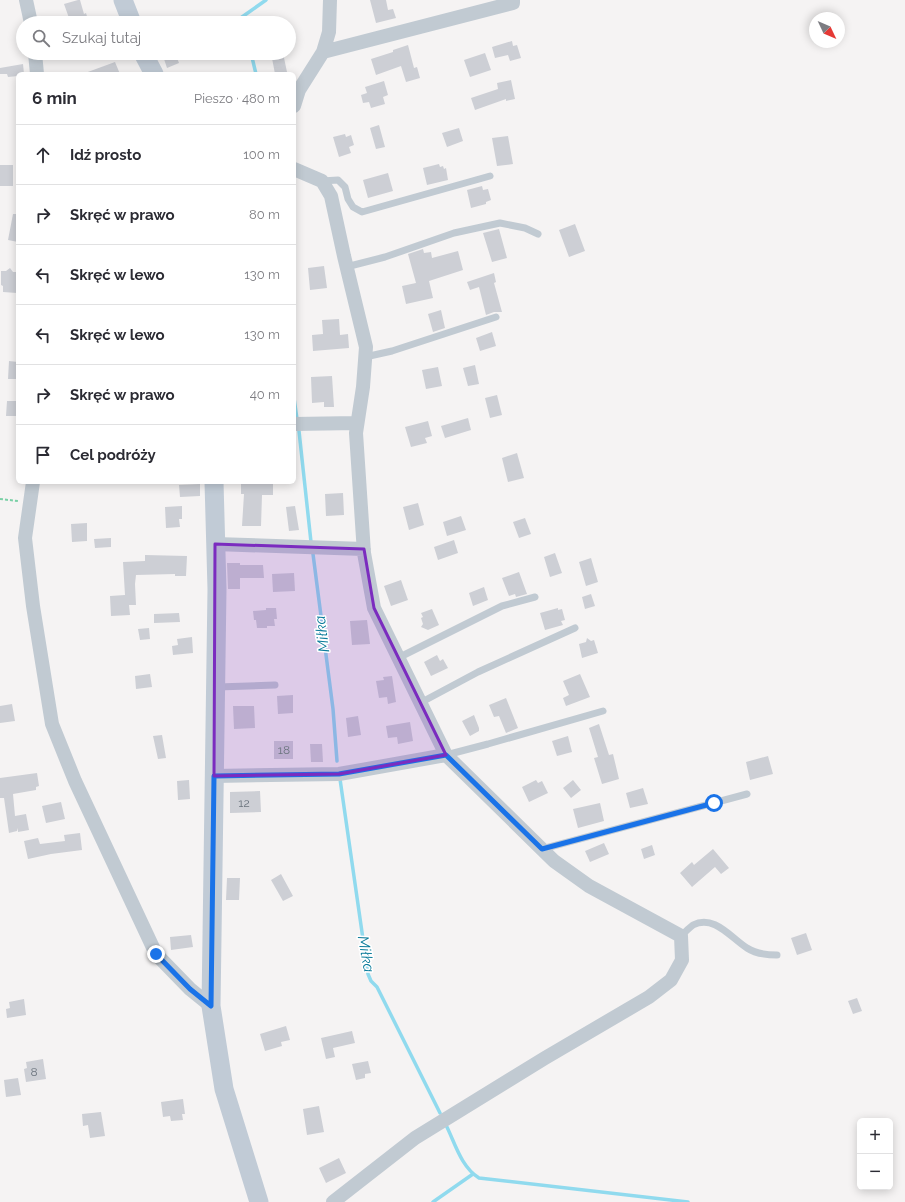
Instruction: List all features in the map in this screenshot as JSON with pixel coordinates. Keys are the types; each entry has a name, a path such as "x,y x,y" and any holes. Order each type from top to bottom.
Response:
{"street":[{"path":"26,0 29,16"},
{"path":"123,0 129,16"},
{"path":"296,100 299,90 322,52 329,32 330,0"},
{"path":"322,52 513,3 513,0"},
{"path":"36,60 37,72"},
{"path":"147,60 153,72"},
{"path":"296,170 322,182 331,196 346,267 366,347 363,387 356,433 364,549 374,608 398,658 446,755 554,861 589,886 681,936 682,960 671,980 649,997 545,1058 415,1138 333,1202"},
{"path":"296,424 357,423"},
{"path":"33,484 25,538 33,606 52,724 75,780 156,954 190,989 211,1006"},
{"path":"214,484 217,589 211,1006 224,1089 259,1202"},
{"path":"215,544 364,549"},
{"path":"214,776 339,774 446,755"}],"lane":[{"path":"322,182 338,180 345,187 348,199 354,207 362,212 490,176"},
{"path":"346,267 385,257 454,233 500,223 525,228 538,234"},
{"path":"365,357 392,351 496,317"},
{"path":"398,658 502,606 535,597"},
{"path":"420,703 478,672 575,628"},
{"path":"215,687 275,685"},
{"path":"446,755 603,711"},
{"path":"542,849 747,794"},
{"path":"681,936 693,925 704,922 719,927 748,949 762,955 777,956"}],"path":[{"path":"0,499 30,502"}],"highlighted area":[{"path":"215,544 364,549 374,608 446,755 339,774 214,776"}],"building":[{"path":"80,0 84,14 86,13 87,16 68,16 64,4"},
{"path":"370,0 386,0 388,10 393,9 396,18 376,23"},
{"path":"512,41 513,46 517,45 521,58 510,61 508,55 495,58 492,47"},
{"path":"408,45 414,68 417,67 420,78 406,82 401,66 376,75 371,59 393,52 393,50"},
{"path":"485,53 491,70 470,77 464,60"},
{"path":"164,60 178,60 179,63 167,68"},
{"path":"272,60 284,60 287,72 275,72"},
{"path":"115,62 119,72 88,72"},
{"path":"23,64 24,72 16,72 16,76 8,77 7,74 0,74 0,68"},
{"path":"511,80 515,99 506,101 506,99 475,110 471,98 498,89 497,83"},
{"path":"384,81 388,95 383,97 385,104 371,108 369,102 363,103 361,95 367,93 365,87"},
{"path":"379,125 385,147 376,149 370,128"},
{"path":"459,128 463,141 447,147 442,133"},
{"path":"345,134 346,137 351,135 354,145 349,147 351,153 339,157 333,137"},
{"path":"508,136 513,164 497,166 492,138"},
{"path":"439,164 440,167 443,166 444,169 446,168 448,180 427,185 423,168"},
{"path":"0,165 13,165 13,186 0,186"},
{"path":"388,173 393,191 368,198 363,180"},
{"path":"482,186 483,190 488,189 491,200 486,202 486,204 471,208 467,190"},
{"path":"13,214 16,214 16,242 8,240"},
{"path":"575,224 585,251 569,257 559,230"},
{"path":"499,229 507,258 492,262 483,233"},
{"path":"423,249 424,253 431,252 432,258 458,251 463,270 429,281 433,298 406,304 402,286 416,283 408,254"},
{"path":"324,266 327,288 310,290 308,268"},
{"path":"10,268 13,272 16,272 16,293 3,292 3,286 1,285 1,271 6,271"},
{"path":"494,273 496,282 494,283 502,312 494,312 486,315 479,287 470,290 467,282"},
{"path":"441,310 445,328 433,332 428,314"},
{"path":"339,319 340,335 348,334 349,348 313,351 312,335 323,334 322,320"},
{"path":"492,332 496,346 480,351 476,338"},
{"path":"9,361 16,362 16,379 8,379"},
{"path":"475,365 479,384 468,386 463,368"},
{"path":"438,367 442,386 426,389 422,370"},
{"path":"332,376 334,407 324,407 324,402 312,403 311,377"},
{"path":"497,395 502,415 490,418 485,398"},
{"path":"7,401 16,401 16,416 6,416"},
{"path":"468,418 471,430 445,438 441,426"},
{"path":"428,421 432,436 425,438 427,443 411,447 405,427"},
{"path":"517,453 524,478 508,482 502,458"},
{"path":"200,484 200,496 180,497 179,485"},
{"path":"241,484 273,484 273,495 262,495 261,526 242,526 244,494 241,494"},
{"path":"343,493 344,515 326,516 325,494"},
{"path":"418,503 424,525 409,530 403,507"},
{"path":"182,506 182,519 179,519 180,527 166,528 165,507"},
{"path":"295,506 299,530 289,531 286,507"},
{"path":"461,516 466,530 447,536 443,522"},
{"path":"525,518 531,534 519,538 513,522"},
{"path":"87,523 87,541 72,542 71,524"},
{"path":"111,538 111,547 95,548 94,539"},
{"path":"454,540 458,553 438,560 434,547"},
{"path":"555,553 562,573 550,577 544,557"},
{"path":"145,555 187,556 186,576 175,576 175,574 136,575 136,605 129,605 130,615 111,616 110,596 125,595 123,562 145,561"},
{"path":"591,558 598,582 586,586 579,562"},
{"path":"227,563 240,563 240,565 263,565 264,578 240,578 240,589 228,589"},
{"path":"519,572 527,594 516,597 515,594 509,596 502,578"},
{"path":"294,573 295,591 273,592 272,574"},
{"path":"401,580 408,600 391,606 384,586"},
{"path":"484,587 488,600 473,606 469,593"},
{"path":"591,594 595,606 585,609 582,597"},
{"path":"266,608 276,608 277,619 274,619 275,626 257,628 253,611 266,610"},
{"path":"558,608 558,610 562,609 565,620 561,621 563,625 545,630 540,613"},
{"path":"432,609 439,625 428,630 421,627 423,624 421,618 423,617 421,613"},
{"path":"179,613 180,622 154,623 154,614"},
{"path":"367,620 370,644 352,645 350,621"},
{"path":"149,628 150,639 140,640 138,629"},
{"path":"192,637 193,653 173,655 172,646 178,645 177,639"},
{"path":"587,638 591,641 594,640 598,653 582,658 579,644 586,642"},
{"path":"437,655 440,661 443,659 448,668 431,676 424,662"},
{"path":"150,674 152,687 136,689 135,676"},
{"path":"580,674 590,697 566,706 563,698 569,695 563,681"},
{"path":"392,676 396,702 388,704 387,697 379,698 376,681 384,680 383,677"},
{"path":"293,695 293,713 278,714 277,696"},
{"path":"506,698 518,728 506,733 499,716 494,717 489,705"},
{"path":"12,704 15,721 0,723 0,706"},
{"path":"233,706 254,706 255,728 234,729"},
{"path":"474,715 479,731 470,736 462,721"},
{"path":"358,716 361,735 348,737 346,718"},
{"path":"410,722 413,741 398,744 397,737 388,738 386,726"},
{"path":"599,724 609,755 613,754 619,779 602,784 594,758 598,757 589,728"},
{"path":"162,735 166,758 158,759 153,736"},
{"path":"568,736 572,752 557,756 552,741"},
{"path":"274,741 293,741 293,759 274,759"},
{"path":"310,744 322,744 323,762 311,762"},
{"path":"768,756 773,774 750,780 746,762"},
{"path":"37,773 39,786 36,787 36,790 13,794 15,816 26,814 29,830 18,832 18,828 17,831 9,833 4,798 0,798 0,778"},
{"path":"189,780 190,799 178,800 177,781"},
{"path":"536,780 538,783 542,781 548,793 529,802 522,787"},
{"path":"573,780 581,790 571,798 563,788"},
{"path":"643,788 648,804 630,808 626,793"},
{"path":"260,791 261,812 230,813 230,792"},
{"path":"61,802 65,819 46,823 42,806"},
{"path":"600,803 604,821 578,828 573,809"},
{"path":"80,833 82,850 28,859 24,841 38,838 40,844 65,841 64,835"},
{"path":"604,843 609,854 590,862 585,851"},
{"path":"652,845 655,855 644,859 641,849"},
{"path":"713,849 729,868 721,874 715,867 692,887 680,873 692,862 694,865"},
{"path":"281,874 293,896 283,901 271,880"},
{"path":"227,878 240,878 239,900 226,900"},
{"path":"806,933 812,950 797,955 791,938"},
{"path":"191,935 193,947 171,950 170,937"},
{"path":"857,998 862,1011 853,1014 848,1001"},
{"path":"24,999 26,1015 7,1018 6,1009 10,1008 9,1002"},
{"path":"286,1026 290,1040 281,1042 282,1046 265,1051 260,1034"},
{"path":"352,1031 355,1043 333,1048 335,1057 326,1059 321,1038"},
{"path":"43,1059 46,1079 26,1082 24,1069 27,1068 26,1062"},
{"path":"368,1061 371,1073 365,1074 365,1078 356,1080 352,1064"},
{"path":"18,1078 21,1095 6,1097 4,1080"},
{"path":"183,1099 185,1114 182,1114 183,1120 171,1121 170,1116 163,1117 161,1102"},
{"path":"319,1106 324,1132 307,1135 303,1109"},
{"path":"101,1112 105,1136 90,1138 88,1125 83,1126 82,1114"},
{"path":"339,1158 346,1173 326,1183 319,1168"}],"waterway":[{"name":"Miłka","path":"243,16 266,0"},
{"name":"Miłka","path":"253,60 256,72"},
{"name":"Miłka","path":"296,412 297,419"},
{"name":"Miłka","path":"299,431 311,542"},
{"name":"Miłka","path":"313,554 333,709 337,761"},
{"name":"Miłka","path":"340,779 368,974 371,981 377,987 440,1113"},
{"name":"Miłka","path":"446,1125 463,1161 479,1178 688,1202"},
{"path":"433,1202 473,1174"}],"route":[{"path":"156,954 190,989 211,1006 214,776 339,774 446,755 542,849 714,803"}]}
